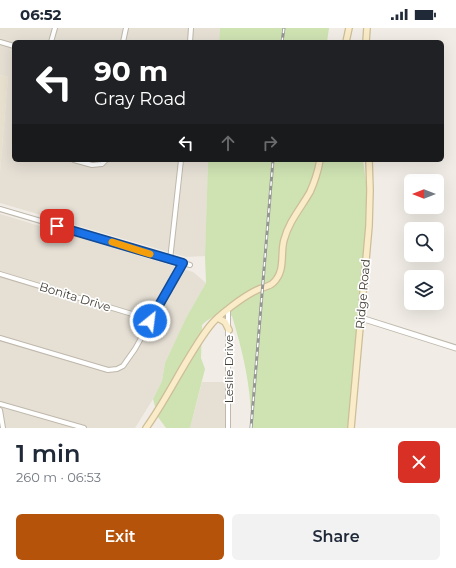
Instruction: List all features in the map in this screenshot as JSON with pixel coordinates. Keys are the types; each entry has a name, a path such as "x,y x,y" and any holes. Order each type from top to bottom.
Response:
{"main road":[{"path":"346,40 349,28"},
{"path":"366,40 367,28"},
{"path":"146,428 209,326 256,290 272,284 278,277 281,270 283,242 295,213 311,190 317,175 320,162"},
{"name":"Ridge Road","path":"351,428 369,226 369,162"},
{"path":"218,318 223,320 229,330"}],"street":[{"path":"52,40 55,28"},
{"path":"123,40 126,28"},
{"path":"190,40 191,28"},
{"path":"0,42 12,45"},
{"path":"81,162 92,165 102,164 104,162"},
{"path":"170,260 181,162"},
{"path":"0,209 190,265"},
{"path":"0,338 108,370 117,369 123,366 135,349 183,263"},
{"name":"Bonita Drive","path":"0,274 142,317 150,321"},
{"name":"Leslie Drive","path":"228,310 228,428"},
{"path":"361,318 456,348"},
{"path":"0,404 84,428"},
{"path":"0,410 3,428"}],"shaded area":[{"path":"0,28 220,28 219,40 12,40 12,162 208,162 205,256 186,257 0,203 0,172 8,77 0,75"},
{"path":"0,75 8,77 0,172"},
{"path":"0,214 193,272 206,283 186,318 165,363 162,381 135,428 0,428"},
{"path":"202,382 225,382 225,428 190,428"}],"green space":[{"path":"220,28 329,28 327,40 219,40"},
{"path":"208,162 363,162 370,210 350,428 251,428 250,400 240,343 232,316 220,315 212,318 202,325 201,358 205,369 190,428 166,428 158,417 153,399 162,381 165,363 186,318 206,283 205,256"}],"railway":[{"path":"282,40 284,28"},
{"path":"251,428 273,162"}],"slow traffic":[{"path":"112,242 150,254"}],"route":[{"path":"57,226 183,263 150,321"}]}
